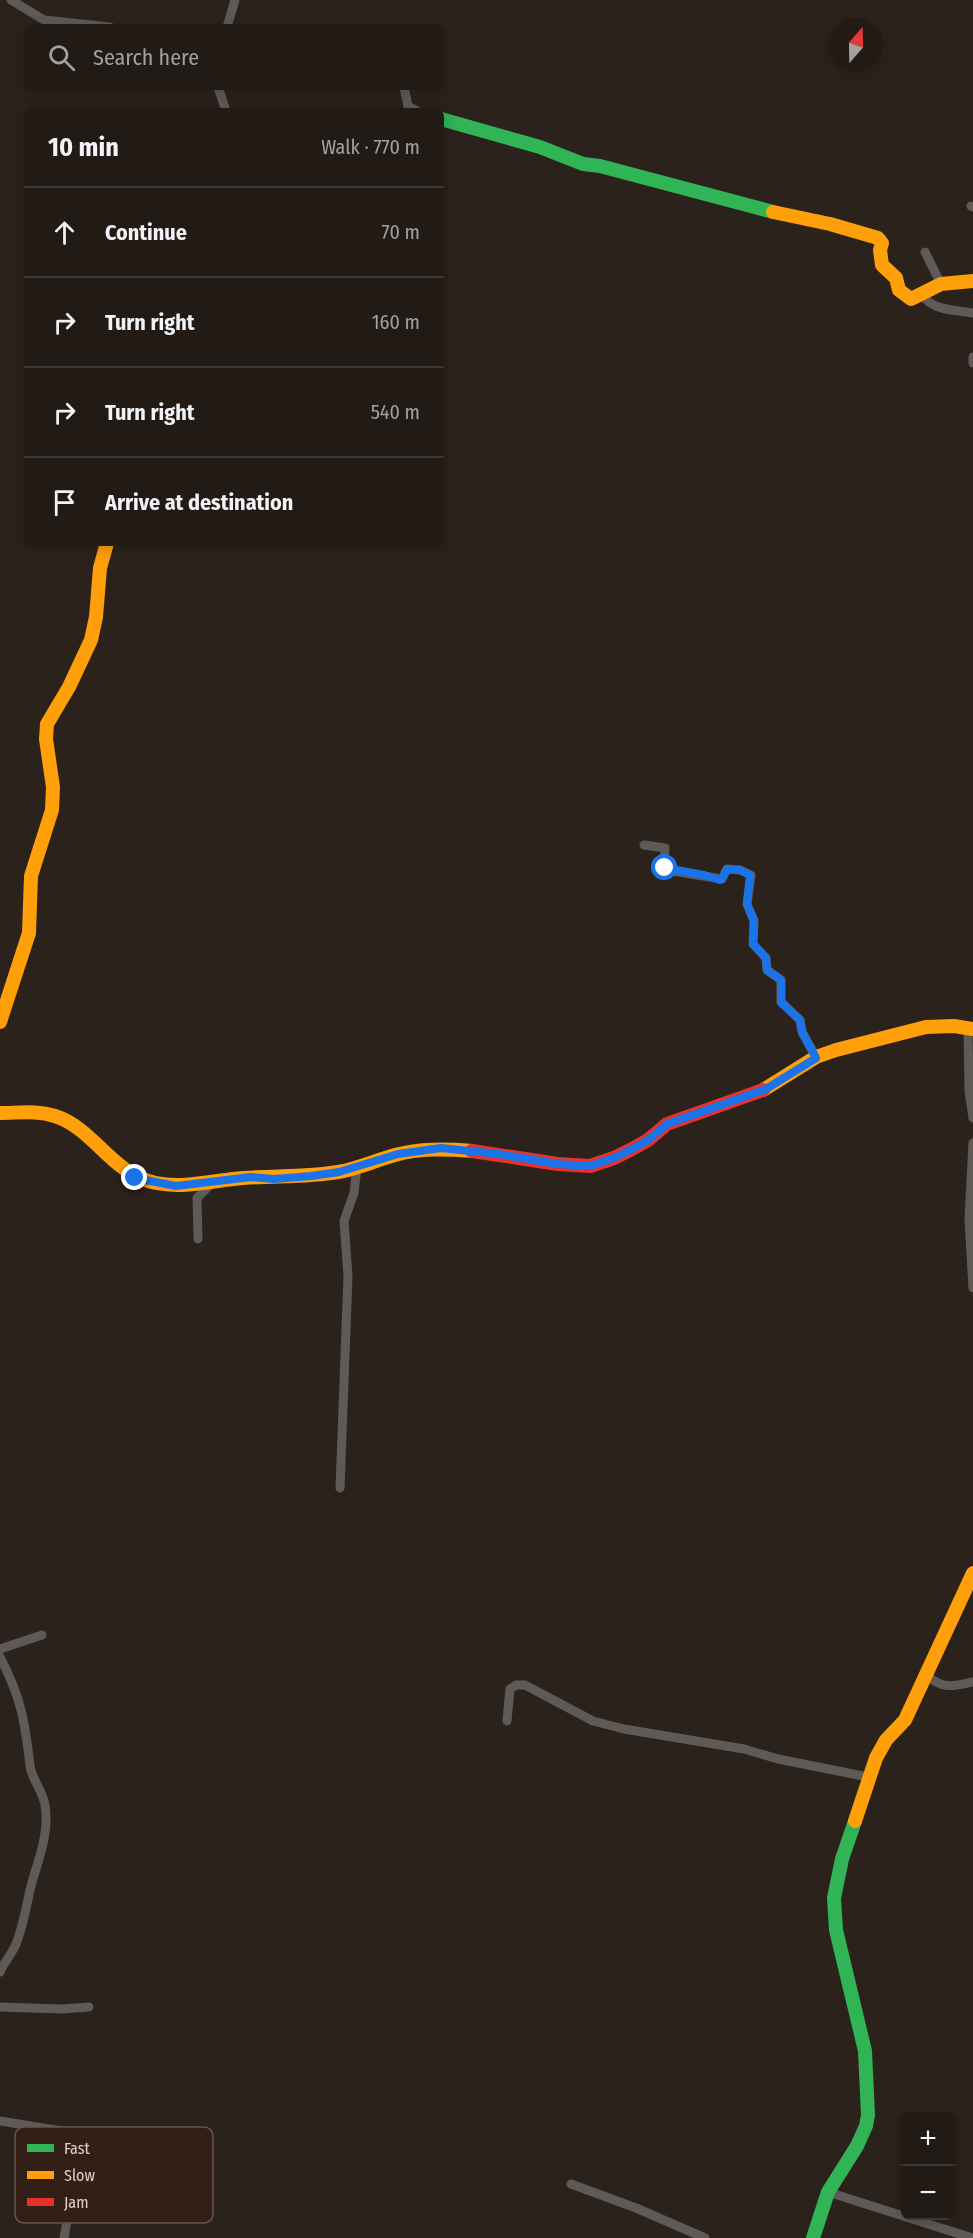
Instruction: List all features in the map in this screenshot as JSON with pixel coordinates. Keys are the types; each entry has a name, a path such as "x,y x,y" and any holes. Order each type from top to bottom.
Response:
{"street":[{"path":"11,0 44,20 82,24"},
{"path":"228,24 235,0"},
{"path":"219,90 225,108"},
{"path":"405,90 408,106 412,108"},
{"path":"444,120 540,147 583,164 610,168 878,238 882,243 881,262 896,278 899,290 913,300 941,284 973,281"},
{"path":"925,252 941,284"},
{"path":"922,295 931,304 940,308 973,313"},
{"path":"973,357 973,363"},
{"path":"0,1022 29,933 31,876 52,810 53,787 46,739 47,724 73,679 91,640 96,617 99,568 106,546"},
{"path":"644,845 665,848 666,870 704,875 720,880 727,869 740,870 750,875 747,904 754,921 753,944 766,958 767,970 781,980 781,1002 800,1020 802,1032 816,1058"},
{"path":"0,1113 37,1112 56,1116 82,1132 135,1178 176,1186 251,1177 274,1179 339,1172 398,1154 441,1148 558,1164 590,1166 634,1148 667,1124 766,1089 816,1058 870,1040 926,1027 954,1026 970,1029 969,1091 973,1118"},
{"path":"973,1143 969,1219 973,1288"},
{"path":"340,1488 348,1276 344,1221 354,1193 357,1167"},
{"path":"198,1239 197,1198 214,1181"},
{"path":"814,2238 828,2192 857,2146 868,2115 865,2051 854,1997 838,1942 833,1911 837,1874 868,1777 886,1740 905,1720 973,1573"},
{"path":"0,1649 42,1635"},
{"path":"0,1657 14,1683 20,1701 31,1769 45,1805 46,1820 42,1852 18,1940 0,1972"},
{"path":"926,1675 937,1684 946,1686 973,1682"},
{"path":"507,1721 508,1692 516,1685 525,1685 594,1721 744,1749 778,1759 868,1777"},
{"path":"0,2007 62,2009 89,2007"},
{"path":"0,2121 37,2127"},
{"path":"571,2184 636,2208 705,2238"},
{"path":"828,2192 972,2238"},
{"path":"64,2238 67,2223"}],"traffic: fast":[{"path":"444,120 540,147 583,164 600,166 773,212"},
{"path":"813,2238 828,2192 857,2146 868,2115 865,2051 836,1930 834,1898 842,1859 855,1821"}],"traffic: slow":[{"path":"773,212 830,224 878,238 882,243 880,250 882,265 896,278 899,290 911,299 941,284 973,281"},
{"path":"0,1022 29,933 31,876 52,810 53,787 46,739 47,724 69,687 91,640 96,617 100,568 106,546"},
{"path":"763,1090 816,1057 836,1050 926,1027 954,1026 973,1029"},
{"path":"0,1113 34,1112 48,1114 69,1122 127,1171 140,1178 165,1184 184,1185 246,1178 325,1174 345,1171 414,1151 472,1151"},
{"path":"855,1821 876,1758 886,1740 905,1720 973,1573"}],"traffic: jam":[{"path":"472,1151 558,1164 590,1166 634,1148 667,1124 763,1090"}],"route":[{"path":"135,1178 176,1186 251,1177 274,1179 311,1176 339,1172 398,1154 441,1148 558,1164 590,1166 634,1148 667,1124 766,1089 816,1058 802,1032 800,1020 781,1002 781,980 767,970 766,958 753,944 754,921 747,904 750,875 740,870 727,869 720,880 665,868"}]}
